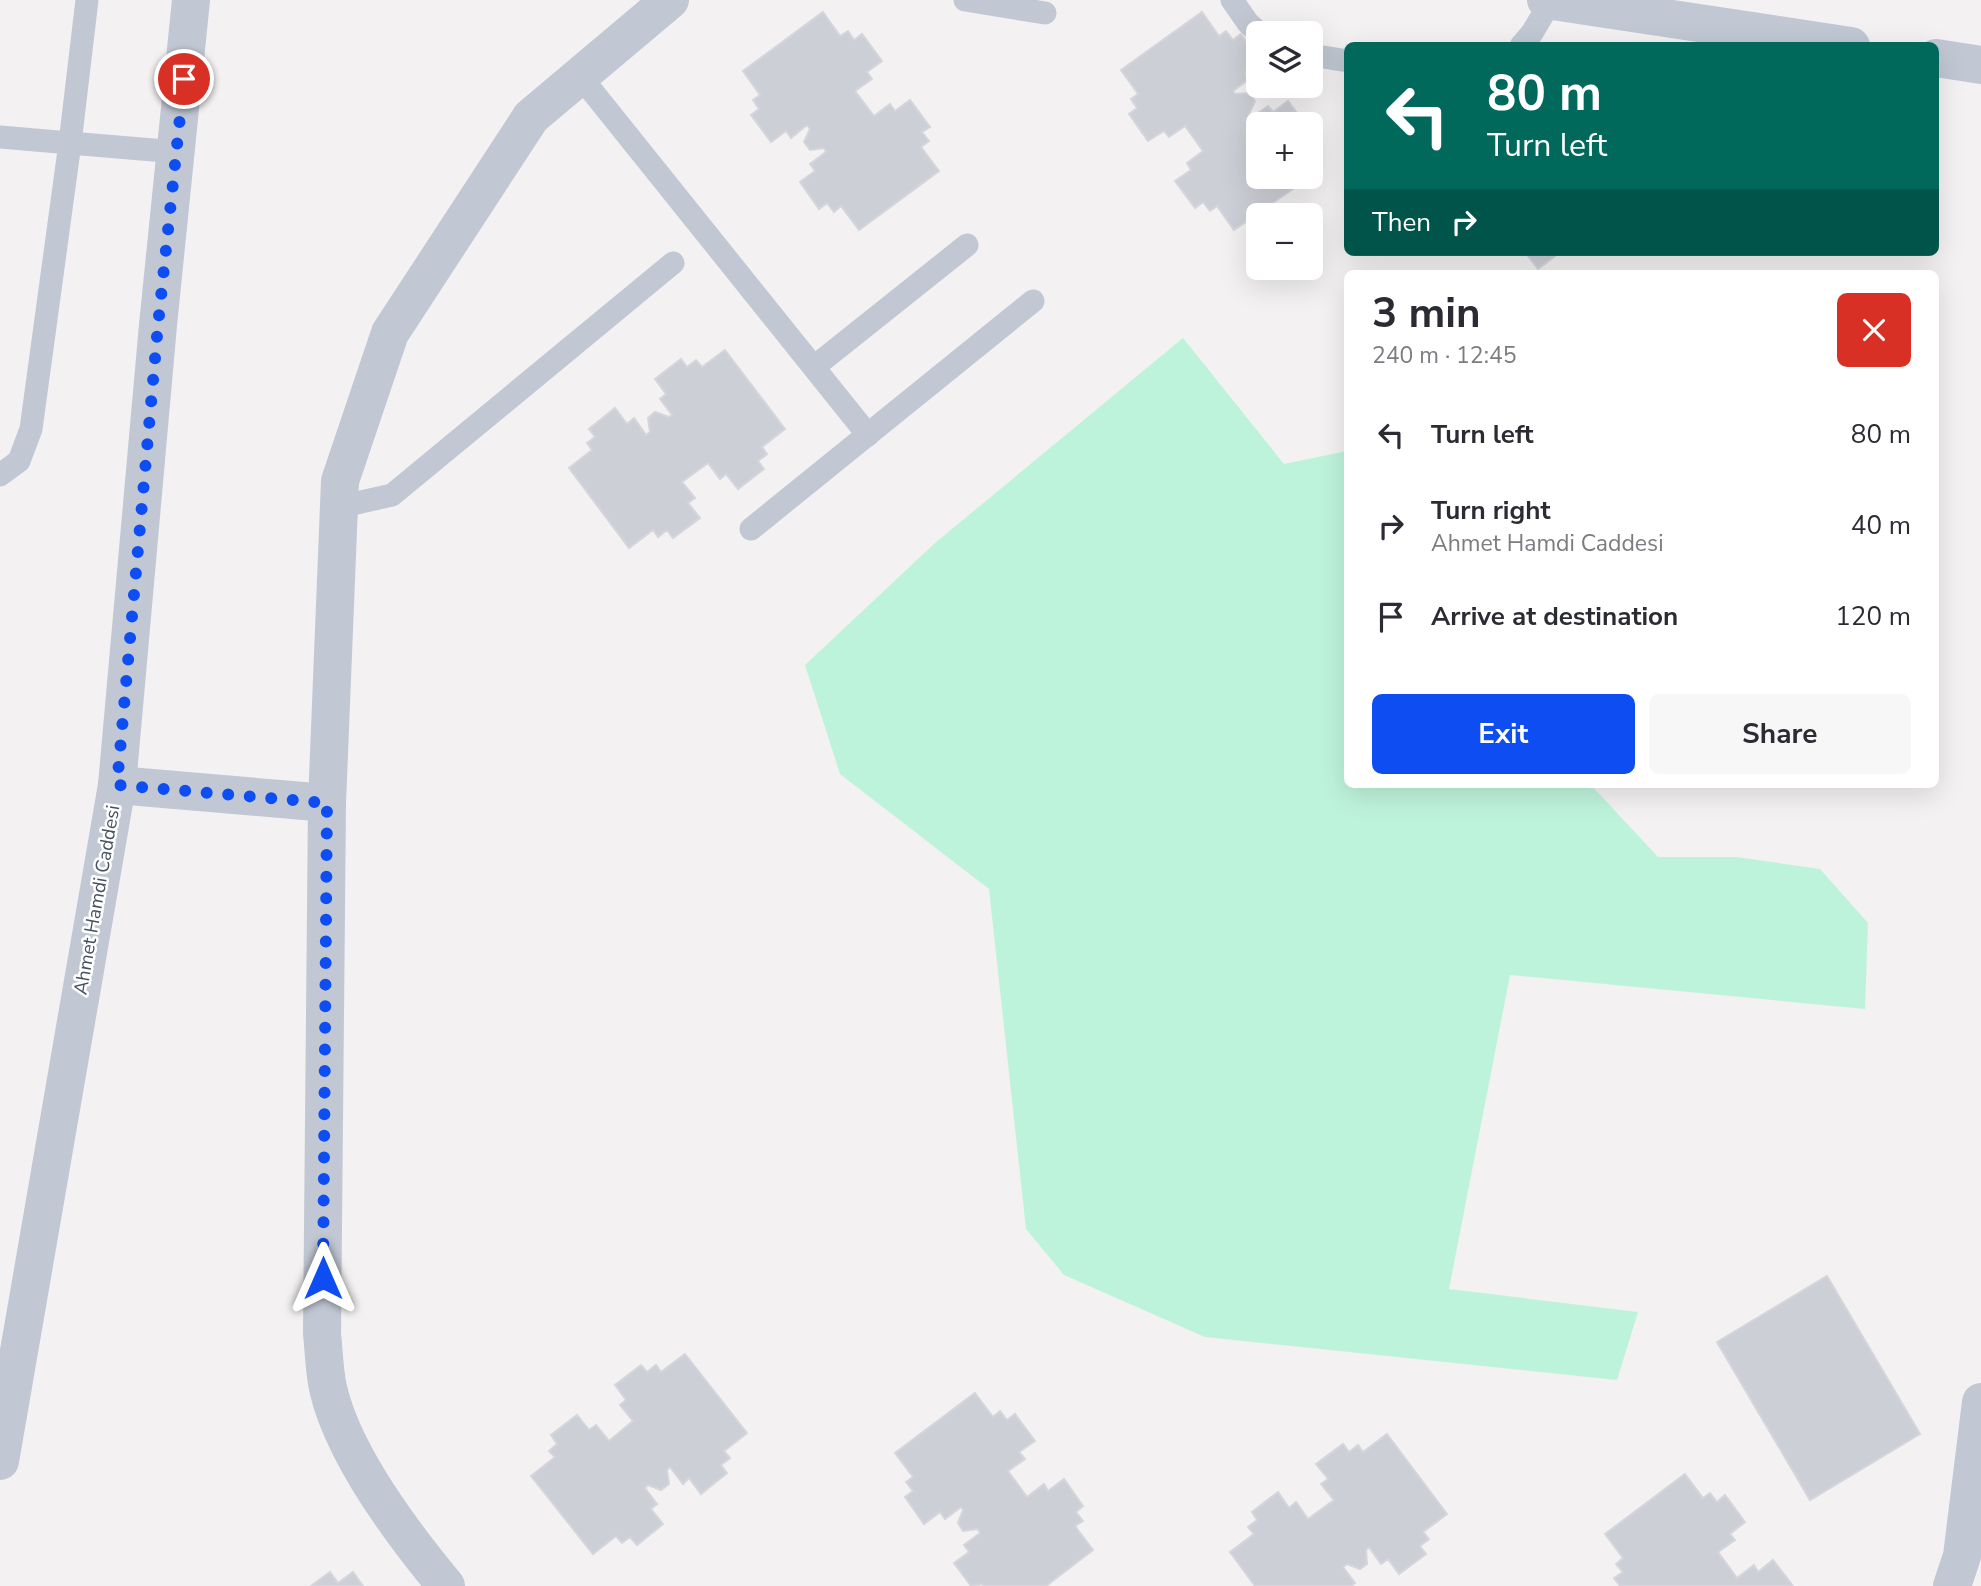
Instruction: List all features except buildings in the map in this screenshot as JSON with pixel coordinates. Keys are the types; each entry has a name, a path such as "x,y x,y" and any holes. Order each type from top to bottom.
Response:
{"street":[{"name":"Ahmet Hamdi Caddesi","path":"0,1461 117,785 158,325 191,0"},
{"path":"446,1586 419,1554 359,1464 341,1429 328,1387 322,1334 327,803 340,481 390,333 531,117 670,0"},
{"path":"1546,0 1824,42"},
{"path":"1939,58 1981,65"},
{"path":"117,785 327,803"},
{"path":"1952,1586 1962,1556 1981,1402"}],"lane":[{"path":"0,475 19,461 32,429 88,0"},
{"path":"965,0 1045,13"},
{"path":"1232,0 1247,21"},
{"path":"1524,42 1551,1"},
{"path":"1323,57 1344,60"},
{"path":"580,76 868,435"},
{"path":"0,137 177,152"},
{"path":"814,367 967,245"},
{"path":"339,507 392,495 673,263"},
{"path":"751,529 1033,301"}],"green space":[{"path":"1183,338 1284,464 1344,452 1344,788 1594,788 1658,857 1737,857 1820,869 1868,923 1865,1009 1510,975 1449,1289 1638,1312 1617,1380 1205,1337 1064,1275 1026,1229 989,889 840,774 805,665 935,543"}],"route":[{"path":"184,79 158,325 117,785 327,803 323,1278"}]}
